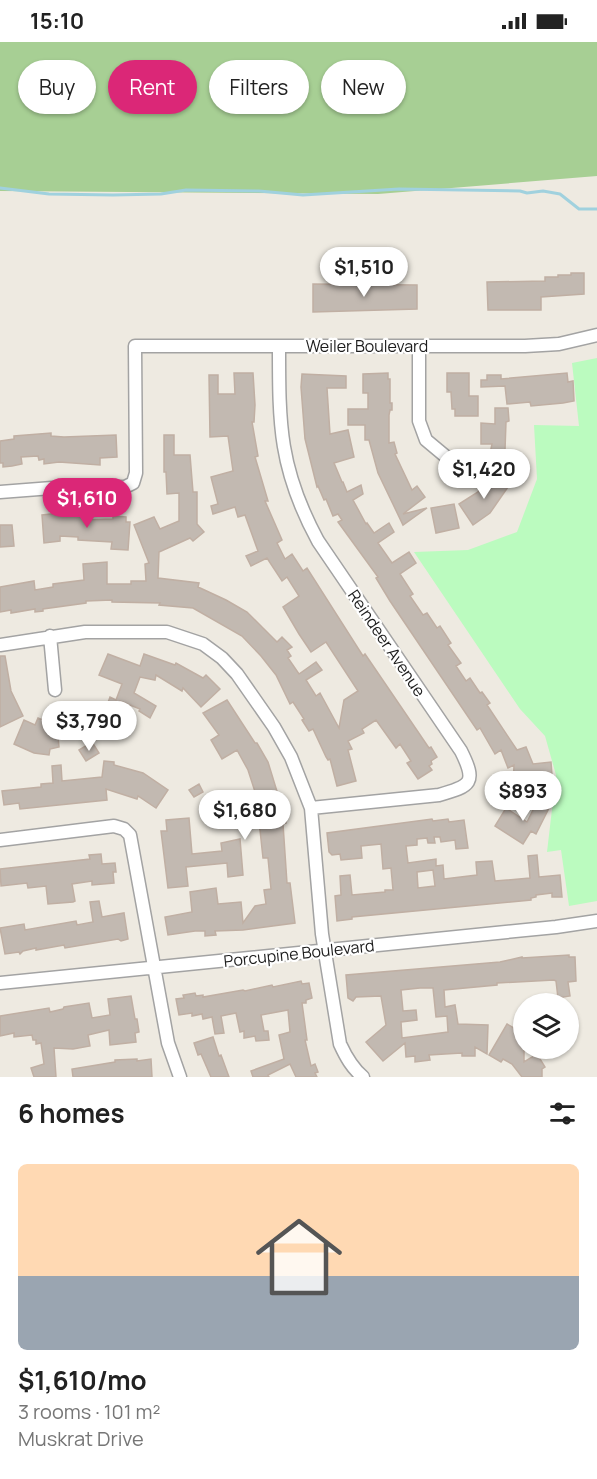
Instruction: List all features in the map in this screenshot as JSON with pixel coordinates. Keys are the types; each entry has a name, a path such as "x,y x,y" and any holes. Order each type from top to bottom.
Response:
{"street":[{"name":"Weiler Boulevard","path":"0,492 64,487 125,487 133,483 136,473 135,346 525,346 559,344 597,335"},
{"name":"Reindeer Avenue","path":"279,346 279,411 282,445 297,499 318,541 461,751 470,768 471,776 469,781 457,790 439,795 311,808"},
{"path":"419,346 419,421 426,440 450,460"},
{"path":"0,645 85,632 167,632 203,644 222,658 237,674 274,726 291,757 311,808 324,949 340,1044 350,1064 363,1077"},
{"path":"50,636 55,690"},
{"path":"0,840 114,826 124,829 130,835 168,1043 180,1077"},
{"name":"Porcupine Boulevard","path":"0,983 552,928 597,921"}],"green space":[{"path":"0,42 597,42 597,176 378,194 0,191"},
{"path":"597,358 597,901 569,906 561,850 547,852 556,775 545,736 520,709 414,552 468,550 517,532 537,479 534,425 579,426 572,363"}],"building":[{"path":"571,273 584,273 584,294 541,297 541,310 488,310 487,282 545,281 545,277 571,275"},
{"path":"313,284 417,285 417,309 313,312"},
{"path":"234,373 253,373 255,405 254,422 252,422 258,456 255,457 268,501 265,501 282,540 277,543 285,559 292,554 303,571 307,568 363,656 365,654 437,757 431,761 432,764 429,766 432,770 418,779 407,763 411,761 400,744 396,748 376,720 362,729 364,733 348,741 352,749 348,750 356,781 337,786 330,759 326,757 313,729 309,731 293,702 290,704 276,675 261,656 242,636 193,608 159,605 160,603 112,602 112,600 86,601 86,603 35,612 35,609 11,613 11,610 0,612 0,587 34,581 35,590 53,587 53,584 84,580 83,564 107,562 107,584 131,584 131,581 146,581 145,564 149,563 134,525 154,517 160,529 179,521 179,493 167,494 166,472 164,472 164,435 174,435 174,455 190,455 193,492 197,492 197,524 204,532 193,541 190,538 159,552 158,578 199,583 198,587 247,612 277,642 282,637 292,647 287,650 291,656 288,658 299,674 316,662 322,670 306,680 316,696 320,693 339,728 344,700 358,691 326,642 311,652 299,634 283,607 299,596 287,577 282,581 267,558 251,566 246,556 258,551 245,515 238,517 235,507 213,514 211,506 218,504 211,477 233,471 228,436 210,437 209,375 218,375 218,394 235,394"},
{"path":"388,373 390,403 392,403 389,415 389,443 394,442 397,453 395,454 412,490 417,486 425,497 403,514 427,508 403,525 378,473 369,440 365,440 365,425 348,425 348,409 368,409 368,393 363,393 363,374"},
{"path":"447,373 469,373 469,396 478,396 478,416 455,416 455,409 452,409 451,392 447,392"},
{"path":"567,373 568,382 573,381 574,401 563,403 531,406 530,402 507,404 505,386 481,387 481,380 487,380 487,375 501,375 501,379"},
{"path":"302,374 346,376 346,388 327,388 330,434 348,430 354,457 334,463 342,482 347,492 361,485 363,494 353,500 366,524 374,533 389,523 394,532 378,543 392,563 409,552 416,563 400,574 413,594 410,596 423,615 427,613 437,628 440,626 451,643 448,645 461,663 456,666 466,681 470,678 490,703 487,705 517,750 526,747 533,764 551,762 552,775 537,776 536,799 513,797 516,791 513,791 514,765 508,768 501,750 495,754 480,728 477,730 390,601 376,578 378,577 338,522 342,520 338,514 333,516 326,499 324,500 317,487 305,439"},
{"path":"495,408 508,408 509,421 506,422 505,450 516,452 512,473 487,468 492,444 481,444 481,423 495,424"},
{"path":"51,433 51,436 64,437 116,435 117,457 100,458 100,465 59,462 44,464 44,459 39,460 38,456 21,457 22,464 12,466 3,467 3,463 0,463 0,441 14,439 14,436"},
{"path":"488,475 508,487 490,513 473,525 459,504 478,492"},
{"path":"454,504 459,528 436,533 431,508"},
{"path":"60,513 84,515 84,520 113,519 113,516 126,517 126,522 130,522 128,550 111,549 112,542 78,540 78,537 60,536 60,541 44,543 42,515"},
{"path":"0,525 12,525 14,546 0,547"},
{"path":"108,654 140,666 144,654 175,665 176,663 203,678 206,675 220,689 201,707 183,688 182,691 156,675 155,680 140,677 134,693 156,706 150,718 139,711 140,709 120,701 113,718 116,721 102,738 84,723 97,704 105,711 110,697 116,700 122,684 99,675"},
{"path":"0,656 5,656 11,691 23,716 0,727"},
{"path":"227,700 268,762 280,798 286,823 283,824 287,883 290,883 295,923 215,931 216,935 205,936 205,931 195,931 168,935 165,917 192,912 190,892 216,888 218,904 241,902 243,923 255,906 266,904 264,890 271,889 268,858 263,858 260,830 255,812 231,817 228,804 257,798 248,770 237,750 222,759 211,740 219,735 203,713"},
{"path":"38,718 57,726 59,747 50,749 49,755 34,753 14,744 24,720 35,725"},
{"path":"92,742 99,753 86,761 79,750"},
{"path":"104,761 114,762 114,765 143,773 168,790 156,808 138,796 137,799 106,789 107,800 20,809 19,803 4,805 2,791 41,787 41,784 53,783 52,766 61,765 62,781 102,777"},
{"path":"199,784 203,792 194,797 189,790"},
{"path":"538,800 550,806 536,834 531,831 523,844 495,826 506,808 527,822"},
{"path":"189,818 192,854 222,851 221,843 240,839 243,875 228,877 227,863 186,867 188,886 168,888 161,831 167,831 166,820"},
{"path":"432,819 433,821 448,819 449,822 464,820 468,848 456,849 455,840 441,842 440,837 434,837 435,843 428,843 427,838 417,839 417,845 406,846 408,863 436,859 436,866 443,865 444,879 477,875 476,862 492,861 495,881 530,878 528,856 537,855 539,877 560,875 562,897 552,897 552,893 536,895 531,900 352,917 352,919 337,921 335,896 341,895 340,876 350,875 352,895 385,892 385,890 393,890 391,868 383,869 381,844 361,846 362,858 341,860 340,854 332,855 329,852 327,833","holes":["433,870 435,886 418,888 417,872"]},
{"path":"101,854 102,864 115,863 114,883 92,885 92,881 72,884 75,901 73,902 48,904 46,886 28,888 27,883 1,886 0,869 90,859 89,855"},
{"path":"99,901 102,917 124,913 128,939 65,948 64,945 36,950 36,948 20,954 19,952 5,954 0,928 24,924 25,930 76,921 77,925 93,922 90,902"},
{"path":"569,955 569,957 575,957 576,981 568,982 570,993 557,993 554,980 497,983 497,985 444,990 445,1007 455,1005 458,1024 488,1025 487,1054 475,1047 475,1056 462,1056 462,1053 429,1055 430,1060 415,1062 415,1056 406,1057 405,1043 383,1061 366,1042 386,1025 381,996 356,997 353,1001 348,998 346,975 500,962 522,957","holes":["433,988 436,1017 447,1016 448,1032 402,1038 401,1022 417,1020 416,1010 403,1011 401,990"]},
{"path":"301,981 302,984 309,983 312,998 302,1003 307,1040 305,1040 311,1066 315,1064 318,1072 315,1073 317,1077 296,1077 290,1064 268,1075 269,1077 253,1077 251,1071 284,1059 279,1035 290,1032 288,1010 261,1015 264,1031 268,1031 269,1040 256,1041 255,1036 244,1038 244,1031 240,1032 236,1013 221,1016 224,1033 215,1034 212,1017 203,1019 202,1014 192,1016 192,1013 179,1015 176,999 184,998 183,995 195,993 196,996 203,995 203,997"},
{"path":"131,996 139,1032 135,1033 136,1042 110,1045 109,1030 88,1035 90,1046 73,1049 54,1048 56,1077 34,1077 31,1068 44,1064 41,1043 36,1044 32,1035 14,1037 14,1033 0,1036 0,1016 49,1008 50,1012 89,1003 92,1018 110,1015 108,999"},
{"path":"507,1024 513,1028 513,1059 524,1059 524,1062 529,1059 540,1059 545,1067 542,1069 542,1077 522,1077 512,1064 503,1059 501,1062 489,1055"},
{"path":"213,1037 229,1077 211,1077 201,1054 198,1055 194,1043"},
{"path":"137,1059 137,1061 151,1059 152,1077 73,1077 72,1069 115,1062 115,1060"}],"waterway":[{"path":"0,188 49,194 113,195 161,194 186,190 259,191 303,195 399,189 527,193 543,191 560,194 579,209 597,209"}]}
